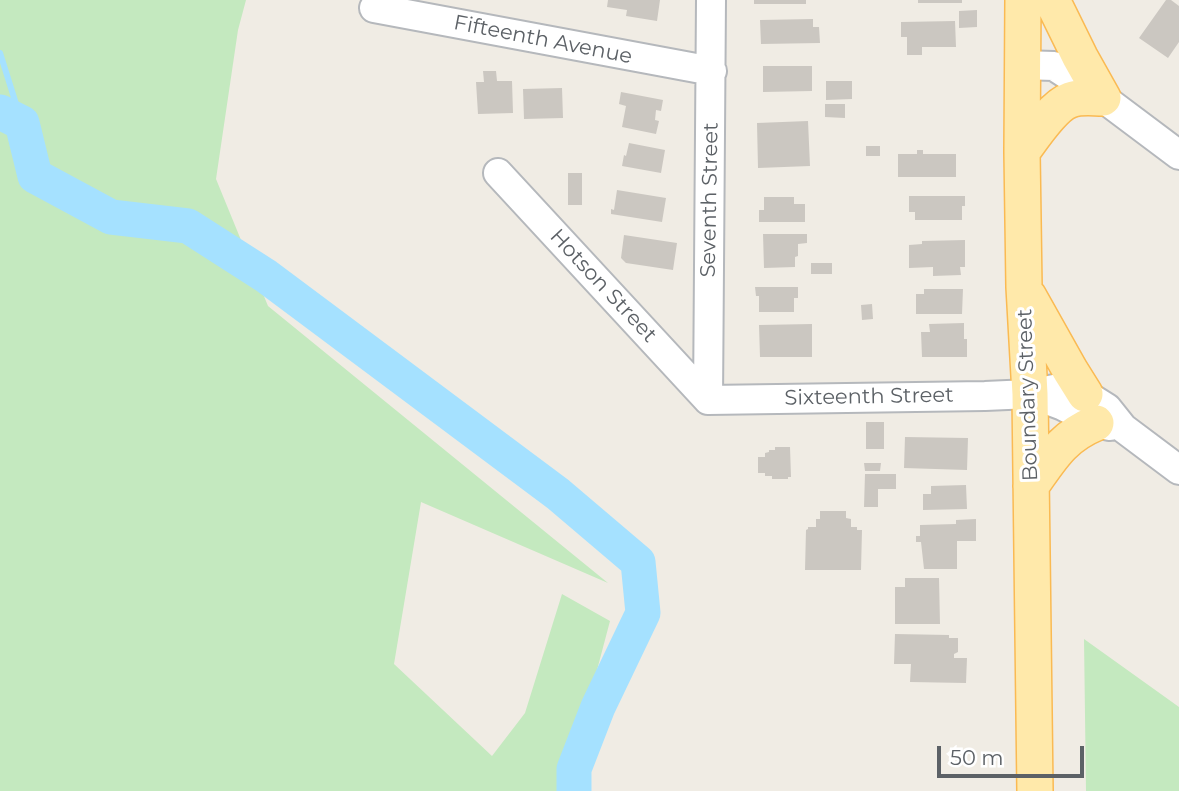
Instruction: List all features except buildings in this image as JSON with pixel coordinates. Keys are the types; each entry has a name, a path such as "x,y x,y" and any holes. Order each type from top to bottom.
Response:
{"main road":[{"name":"Boundary Street","path":"1023,0 1021,65 1024,287 1030,394 1035,791"},
{"path":"1022,152 1058,107 1067,101 1103,98 1052,0"},
{"path":"1024,287 1070,370 1101,415 1061,445 1031,486"}],"street":[{"name":"Seventh Street","path":"708,400 711,0"},
{"name":"Fifteenth Avenue","path":"374,8 712,71"},
{"path":"1021,65 1054,65 1179,155"},
{"name":"Hotson Street","path":"498,173 708,400"},
{"path":"1030,394 1063,406 1101,415 1179,470"},
{"name":"Sixteenth Street","path":"708,400 1030,394"}],"green space":[{"path":"0,0 246,0 238,30 216,179 268,306 608,583 421,502 394,664 492,756 525,713 562,594 610,621 565,791 0,791"},
{"path":"1084,639 1179,707 1179,791 1086,791"}],"waterway":[{"path":"0,53 22,123"},
{"path":"0,112 22,123 35,176 111,217 188,226 266,276 558,494 638,562 643,613 598,707 574,769 574,791"}]}
